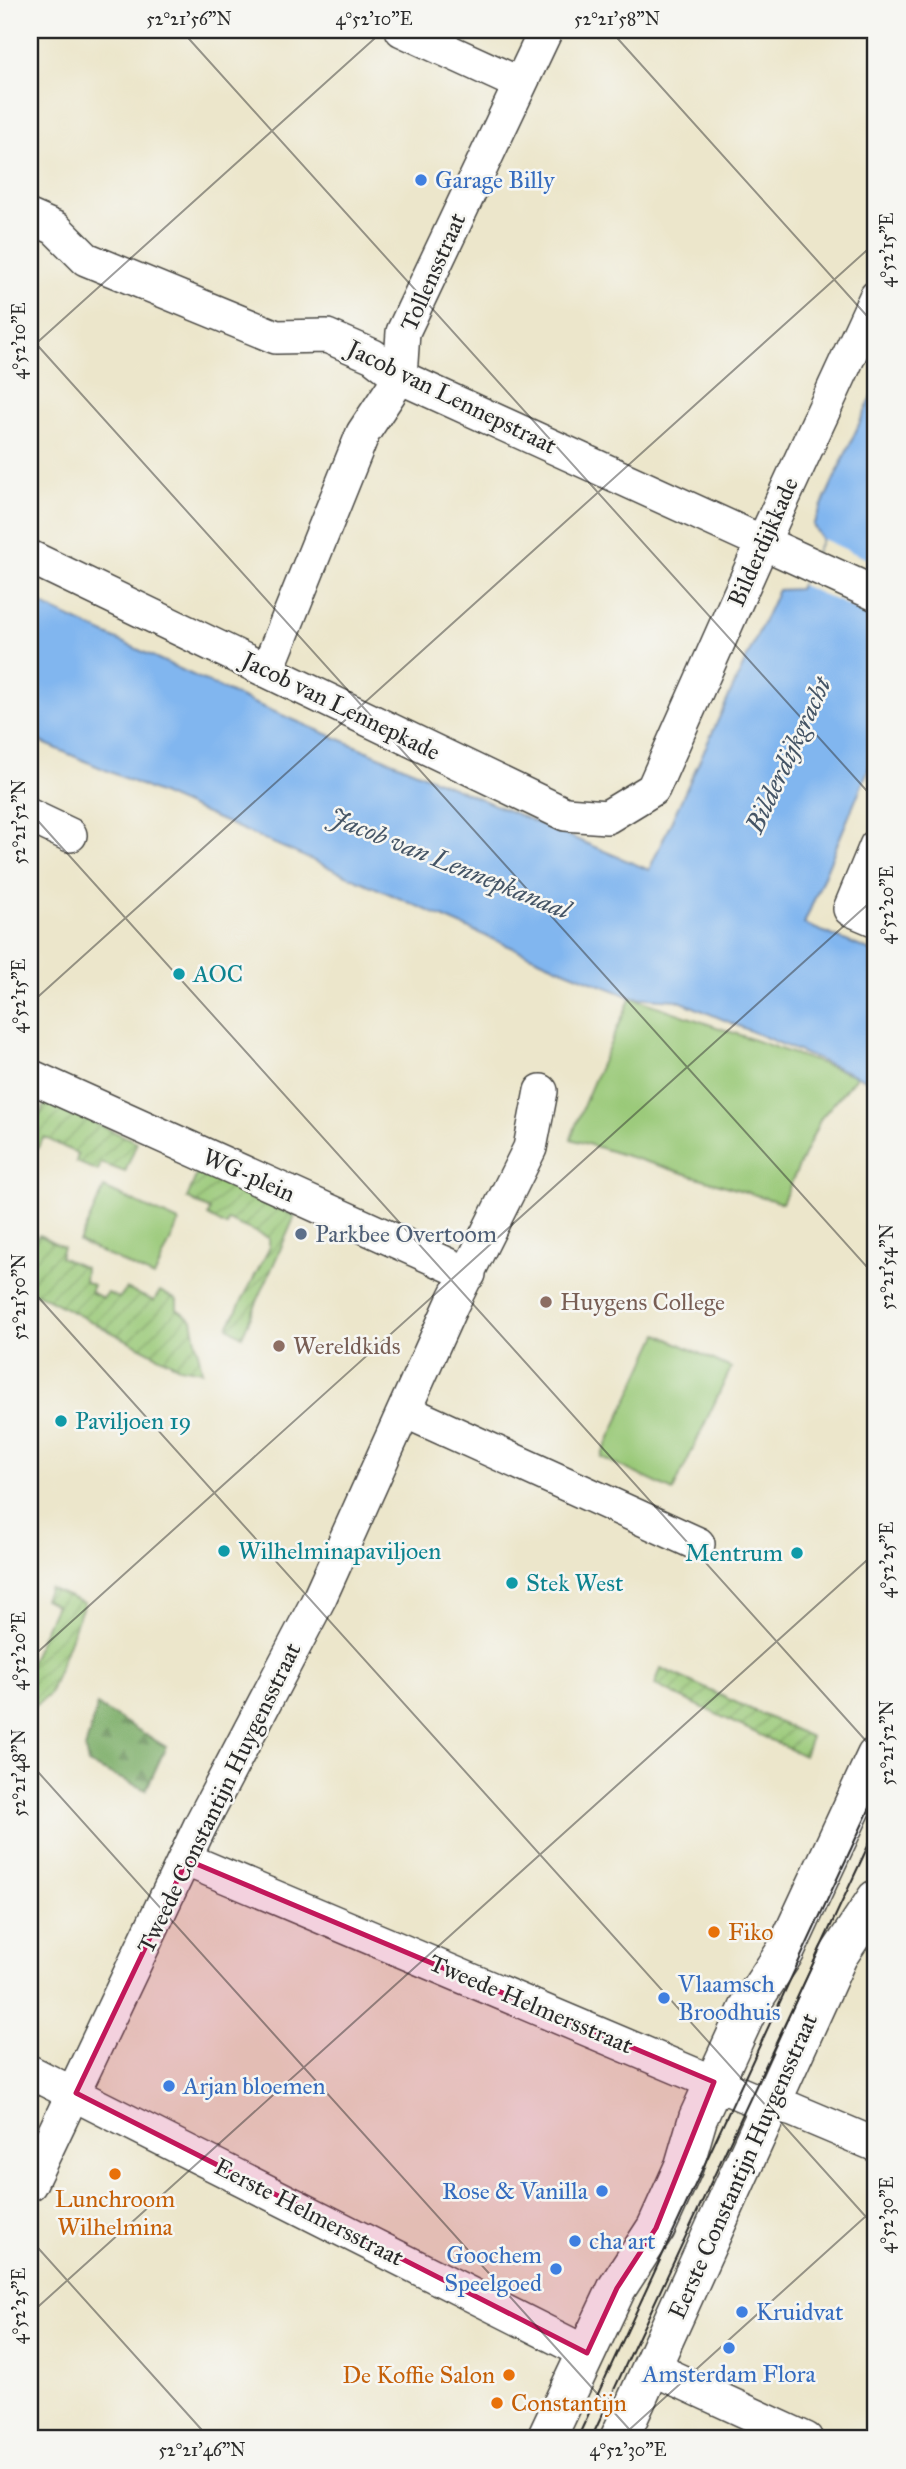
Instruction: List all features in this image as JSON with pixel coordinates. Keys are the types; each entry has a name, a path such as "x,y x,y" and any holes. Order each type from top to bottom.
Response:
{"street":[{"path":"402,30 520,84"},
{"name":"Tollensstraat","path":"267,671 363,433 400,377 403,332 546,30"},
{"name":"Jacob van Lennepstraat","path":"30,217 55,228 86,259 276,337 327,336 373,356 400,377 761,544 876,594"},
{"name":"Bilderdijkkade","path":"653,789 761,544 876,297"},
{"name":"Jacob van Lennepkade","path":"30,557 565,814 607,817 653,789"},
{"path":"30,816 70,835"},
{"path":"863,915 876,846"},
{"name":"WG-plein","path":"30,1076 469,1274"},
{"name":"Tweede Constantijn Huygensstraat","path":"30,2184 187,1860 201,1824 320,1597 530,1148 541,1091"},
{"path":"405,1411 698,1544"},
{"path":"547,2439 617,2288 656,2228 715,2082 750,2006 785,1952 865,1809 876,1756"},
{"name":"Tweede Helmersstraat","path":"187,1860 770,2105 793,2110 876,2145"},
{"name":"Eerste Constantijn Huygensstraat","path":"619,2439 838,1956 876,1899"},
{"name":"Eerste Helmersstraat","path":"30,2072 587,2353"},
{"path":"654,2361 671,2377 806,2439"}],"highlighted area":[{"path":"187,1860 714,2082 656,2228 617,2288 587,2353 76,2093"}],"green space":[{"path":"631,997 857,1076 821,1118 782,1203 571,1139"},
{"path":"46,1101 137,1142 125,1172 101,1163 98,1171 76,1162 78,1154 44,1137 34,1154 30,1152 30,1135"},
{"path":"198,1171 295,1216 242,1336 228,1327 269,1249 269,1238 228,1220 226,1226 208,1216 210,1210 187,1198"},
{"path":"104,1188 179,1222 154,1277 79,1242"},
{"path":"39,1235 63,1247 60,1257 85,1268 84,1281 93,1285 90,1292 103,1298 108,1293 119,1298 126,1289 154,1301 160,1291 177,1300 177,1309 192,1320 202,1371 179,1367 30,1290 30,1243"},
{"path":"658,1334 731,1368 673,1491 601,1457"},
{"path":"49,1588 84,1603 49,1695 30,1710 30,1662 56,1605 44,1599"},
{"path":"661,1668 811,1737 804,1756 655,1685"},
{"path":"97,1705 166,1747 146,1790 88,1764 85,1749"}],"water":[{"path":"876,387 876,751 804,924 876,953 876,1084 677,1000 631,997 566,971 30,737 30,599 244,699 649,870 778,590 799,589 822,540 813,525"}],"pier":[{"path":"823,539 876,563 876,618 801,585"}],"tram line":[{"path":"577,2439 876,1795"},
{"path":"591,2439 876,1829"}],"place":[{"name":"Garage Billy","path":"421,180"},
{"name":"AOC","path":"179,974"},
{"name":"Parkbee Overtoom","path":"301,1234"},
{"name":"Huygens College","path":"546,1302"},
{"name":"Wereldkids","path":"279,1346"},
{"name":"Paviljoen 19","path":"61,1421"},
{"name":"Wilhelminapaviljoen","path":"224,1551"},
{"name":"Mentrum","path":"797,1553"},
{"name":"Stek West","path":"512,1583"},
{"name":"Fiko","path":"714,1932"},
{"name":"Vlaamsch Broodhuis","path":"664,1998"},
{"name":"Arjan bloemen","path":"169,2086"},
{"name":"Lunchroom Wilhelmina","path":"115,2174"},
{"name":"Rose & Vanilla","path":"602,2191"},
{"name":"cha art","path":"575,2241"},
{"name":"Goochem Speelgoed","path":"556,2269"},
{"name":"Kruidvat","path":"742,2312"},
{"name":"Amsterdam Flora","path":"729,2348"},
{"name":"De Koffie Salon","path":"509,2375"},
{"name":"Constantijn","path":"497,2403"}],"water label":[{"name":"Bilderdijkgracht","path":"788,755"},
{"name":"Jacob van Lennepkanaal","path":"450,863"}]}
